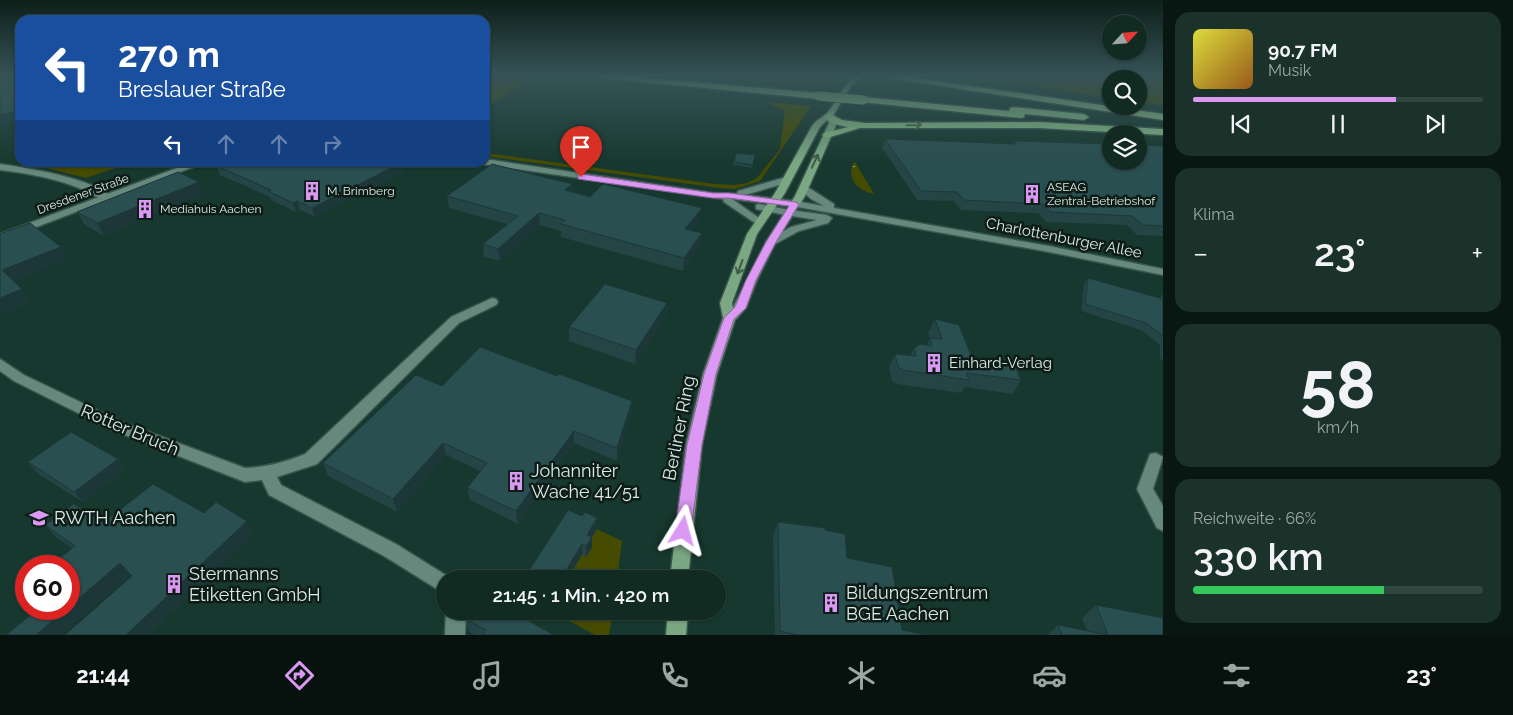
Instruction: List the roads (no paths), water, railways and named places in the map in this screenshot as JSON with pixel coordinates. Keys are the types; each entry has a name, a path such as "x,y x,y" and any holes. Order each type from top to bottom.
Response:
{"highway":[{"path":"935,106 1163,130"},
{"path":"952,106 1163,124"},
{"path":"1089,106 1163,117"},
{"path":"829,116 840,123 866,126 1030,124 1163,130"},
{"path":"827,135 840,130 866,126"}],"main road":[{"name":"Berliner Ring","path":"729,318 726,303 758,222 771,205 816,126 829,116 835,106"},
{"name":"Berliner Ring","path":"680,570 694,445 710,374 729,318 740,308 751,280 771,242 793,209 832,123 829,116"},
{"path":"676,635 677,620"}],"street":[{"path":"490,163 728,198 786,180"},
{"path":"0,167 50,176 85,187 108,198"},
{"name":"Dresdener Straße","path":"0,238 189,167"},
{"path":"803,187 818,200 852,214"},
{"path":"728,198 758,222"},
{"name":"Charlottenburger Allee","path":"728,198 793,209 833,219 959,234"},
{"name":"Charlottenburger Allee","path":"793,209 852,214 1163,272"},
{"path":"771,242 795,229 833,219"},
{"name":"Rotter Bruch","path":"0,364 19,378 117,426 245,475 267,474 287,470 311,459 455,320 492,302"},
{"path":"1156,459 1145,489 1163,523"},
{"path":"267,474 275,490 390,550 436,579"},
{"path":"455,635 456,620"}],"railway":[{"path":"854,166 855,170"}],"place":[{"name":"M. Brimberg","path":"312,191"},
{"name":"ASEAG Zentral-Betriebshof","path":"1032,194"},
{"name":"Mediahuis Aachen","path":"145,209"},
{"name":"Einhard-Verlag","path":"934,363"},
{"name":"Johanniter Wache 41/51","path":"516,481"},
{"name":"RWTH Aachen","path":"39,518"},
{"name":"Stermanns Etiketten GmbH","path":"174,584"},
{"name":"Bildungszentrum BGE Aachen","path":"831,603"}]}
